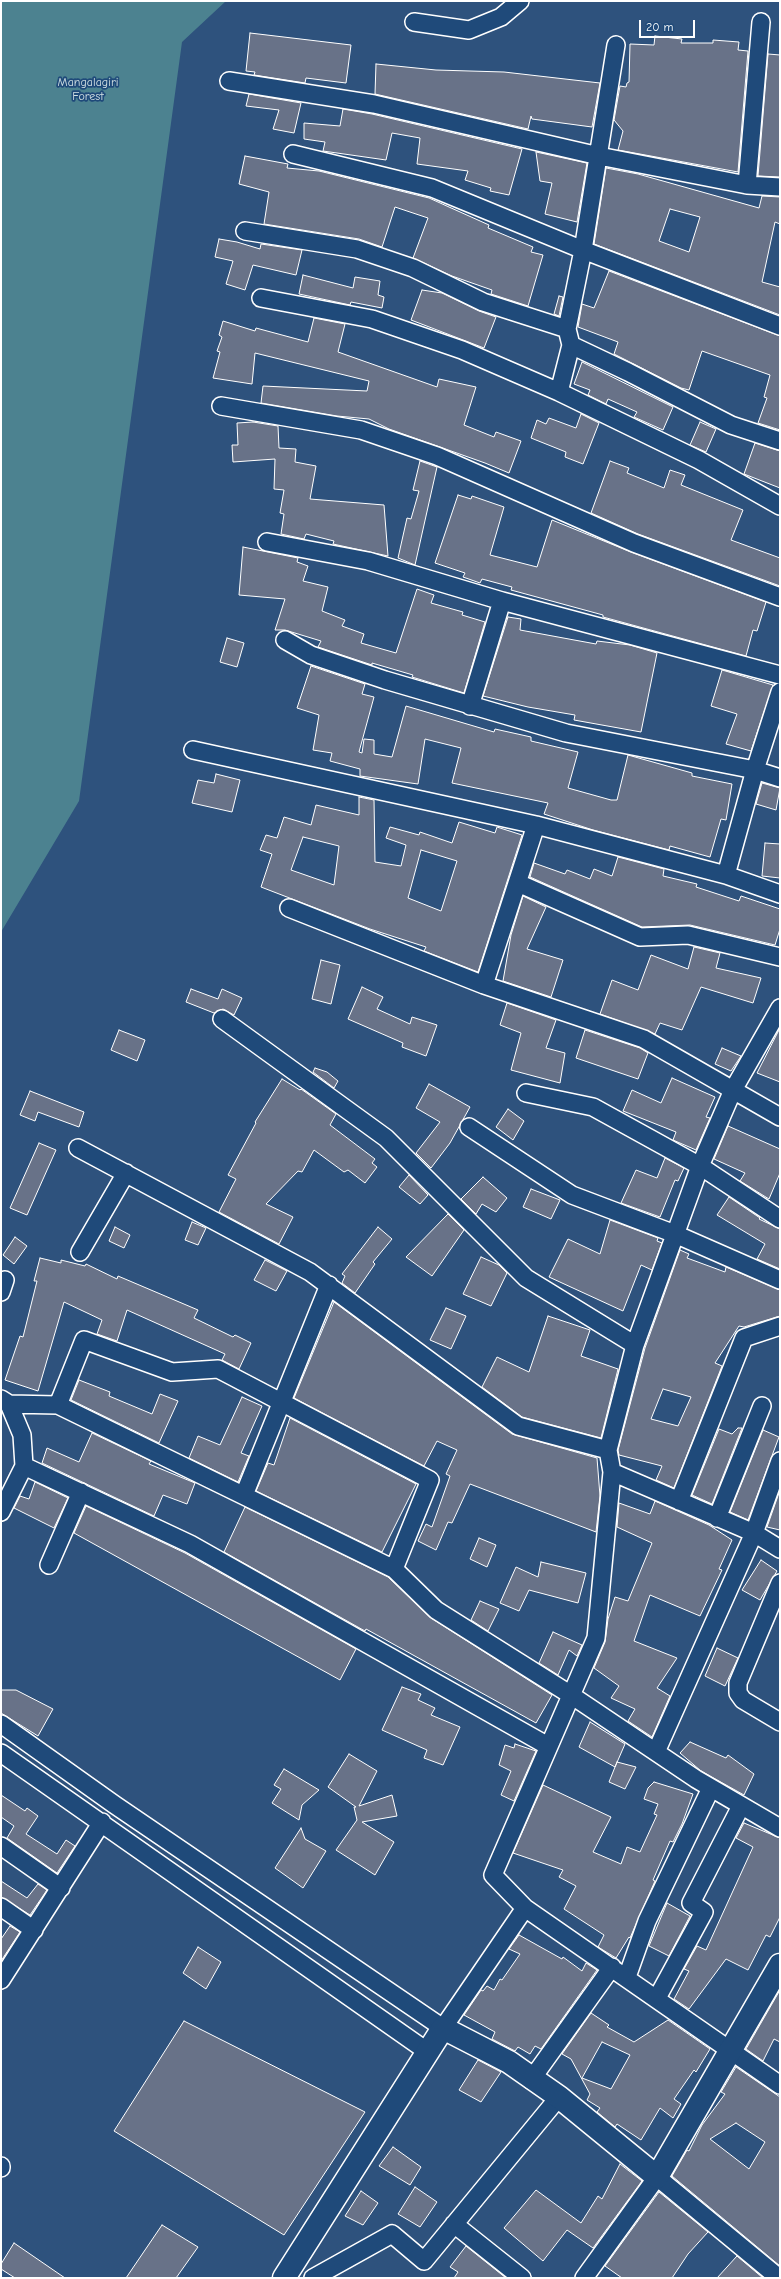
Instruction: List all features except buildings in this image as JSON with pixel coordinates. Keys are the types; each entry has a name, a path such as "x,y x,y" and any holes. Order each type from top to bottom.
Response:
{"street":[{"path":"414,22 469,30 501,16 520,1"},
{"path":"747,185 761,22"},
{"path":"559,392 572,345 567,329 583,250 616,46"},
{"path":"229,81 374,104 599,156 747,185 780,187"},
{"path":"293,154 432,188 583,250 780,326"},
{"path":"245,231 357,249 413,268 483,302 567,329"},
{"path":"261,298 372,319 462,350 559,392 699,460 780,506"},
{"path":"572,345 628,372 731,426 780,441"},
{"path":"221,406 362,430 437,456 634,544 780,597"},
{"path":"267,542 368,561 502,601 780,675"},
{"path":"470,706 502,601"},
{"path":"285,640 311,655 470,706 566,733 755,770 780,778"},
{"path":"726,875 755,770 780,692"},
{"path":"193,750 536,825 726,875 780,894"},
{"path":"484,985 536,825"},
{"path":"518,883 640,937 688,936 780,956"},
{"path":"288,908 484,985 644,1039 780,1117"},
{"path":"780,1008 732,1090 700,1166 635,1345 608,1450 612,1472 596,1638 493,1875 525,1908 657,1998 780,2085"},
{"path":"222,1020 386,1138 526,1278 635,1345"},
{"path":"526,1093 593,1107 700,1166 780,1219"},
{"path":"468,1127 572,1195 675,1234 780,1280"},
{"path":"78,1148 310,1272 518,1426 608,1450"},
{"path":"80,1252 126,1173"},
{"path":"244,1496 329,1285"},
{"path":"679,1501 744,1338 780,1326"},
{"path":"58,1405 84,1340 172,1372 218,1369 430,1480 394,1569"},
{"path":"5,1402 58,1405 394,1569 436,1610 571,1695 711,1788 780,1828"},
{"path":"1,1512 24,1466 22,1435 5,1402"},
{"path":"717,1518 762,1406"},
{"path":"656,1752 754,1534 780,1461"},
{"path":"24,1466 190,1544 548,1746"},
{"path":"612,1472 754,1534 780,1549"},
{"path":"49,1565 81,1492"},
{"path":"780,1583 738,1683 738,1693 744,1700 780,1722"},
{"path":"1,1724 115,1805 443,2028 509,2062 531,2080 559,2097 779,2278"},
{"path":"1,1753 102,1822 428,2052"},
{"path":"627,1978 647,1921 711,1788"},
{"path":"657,1998 704,1912 691,1903 741,1806"},
{"path":"2,1975 34,1930 102,1822"},
{"path":"1,1846 61,1888"},
{"path":"230,1913 244,1893"},
{"path":"1,1907 34,1930"},
{"path":"284,2278 443,2028 525,1908"},
{"path":"584,2278 657,2177 780,1965"},
{"path":"531,2080 612,1967"},
{"path":"313,2278 392,2234 424,2262 559,2097"},
{"path":"454,2224 522,2278"}],"green space":[{"name":"Mangalagiri Forest","path":"1,1 226,1 182,42 79,801 1,932"}]}
